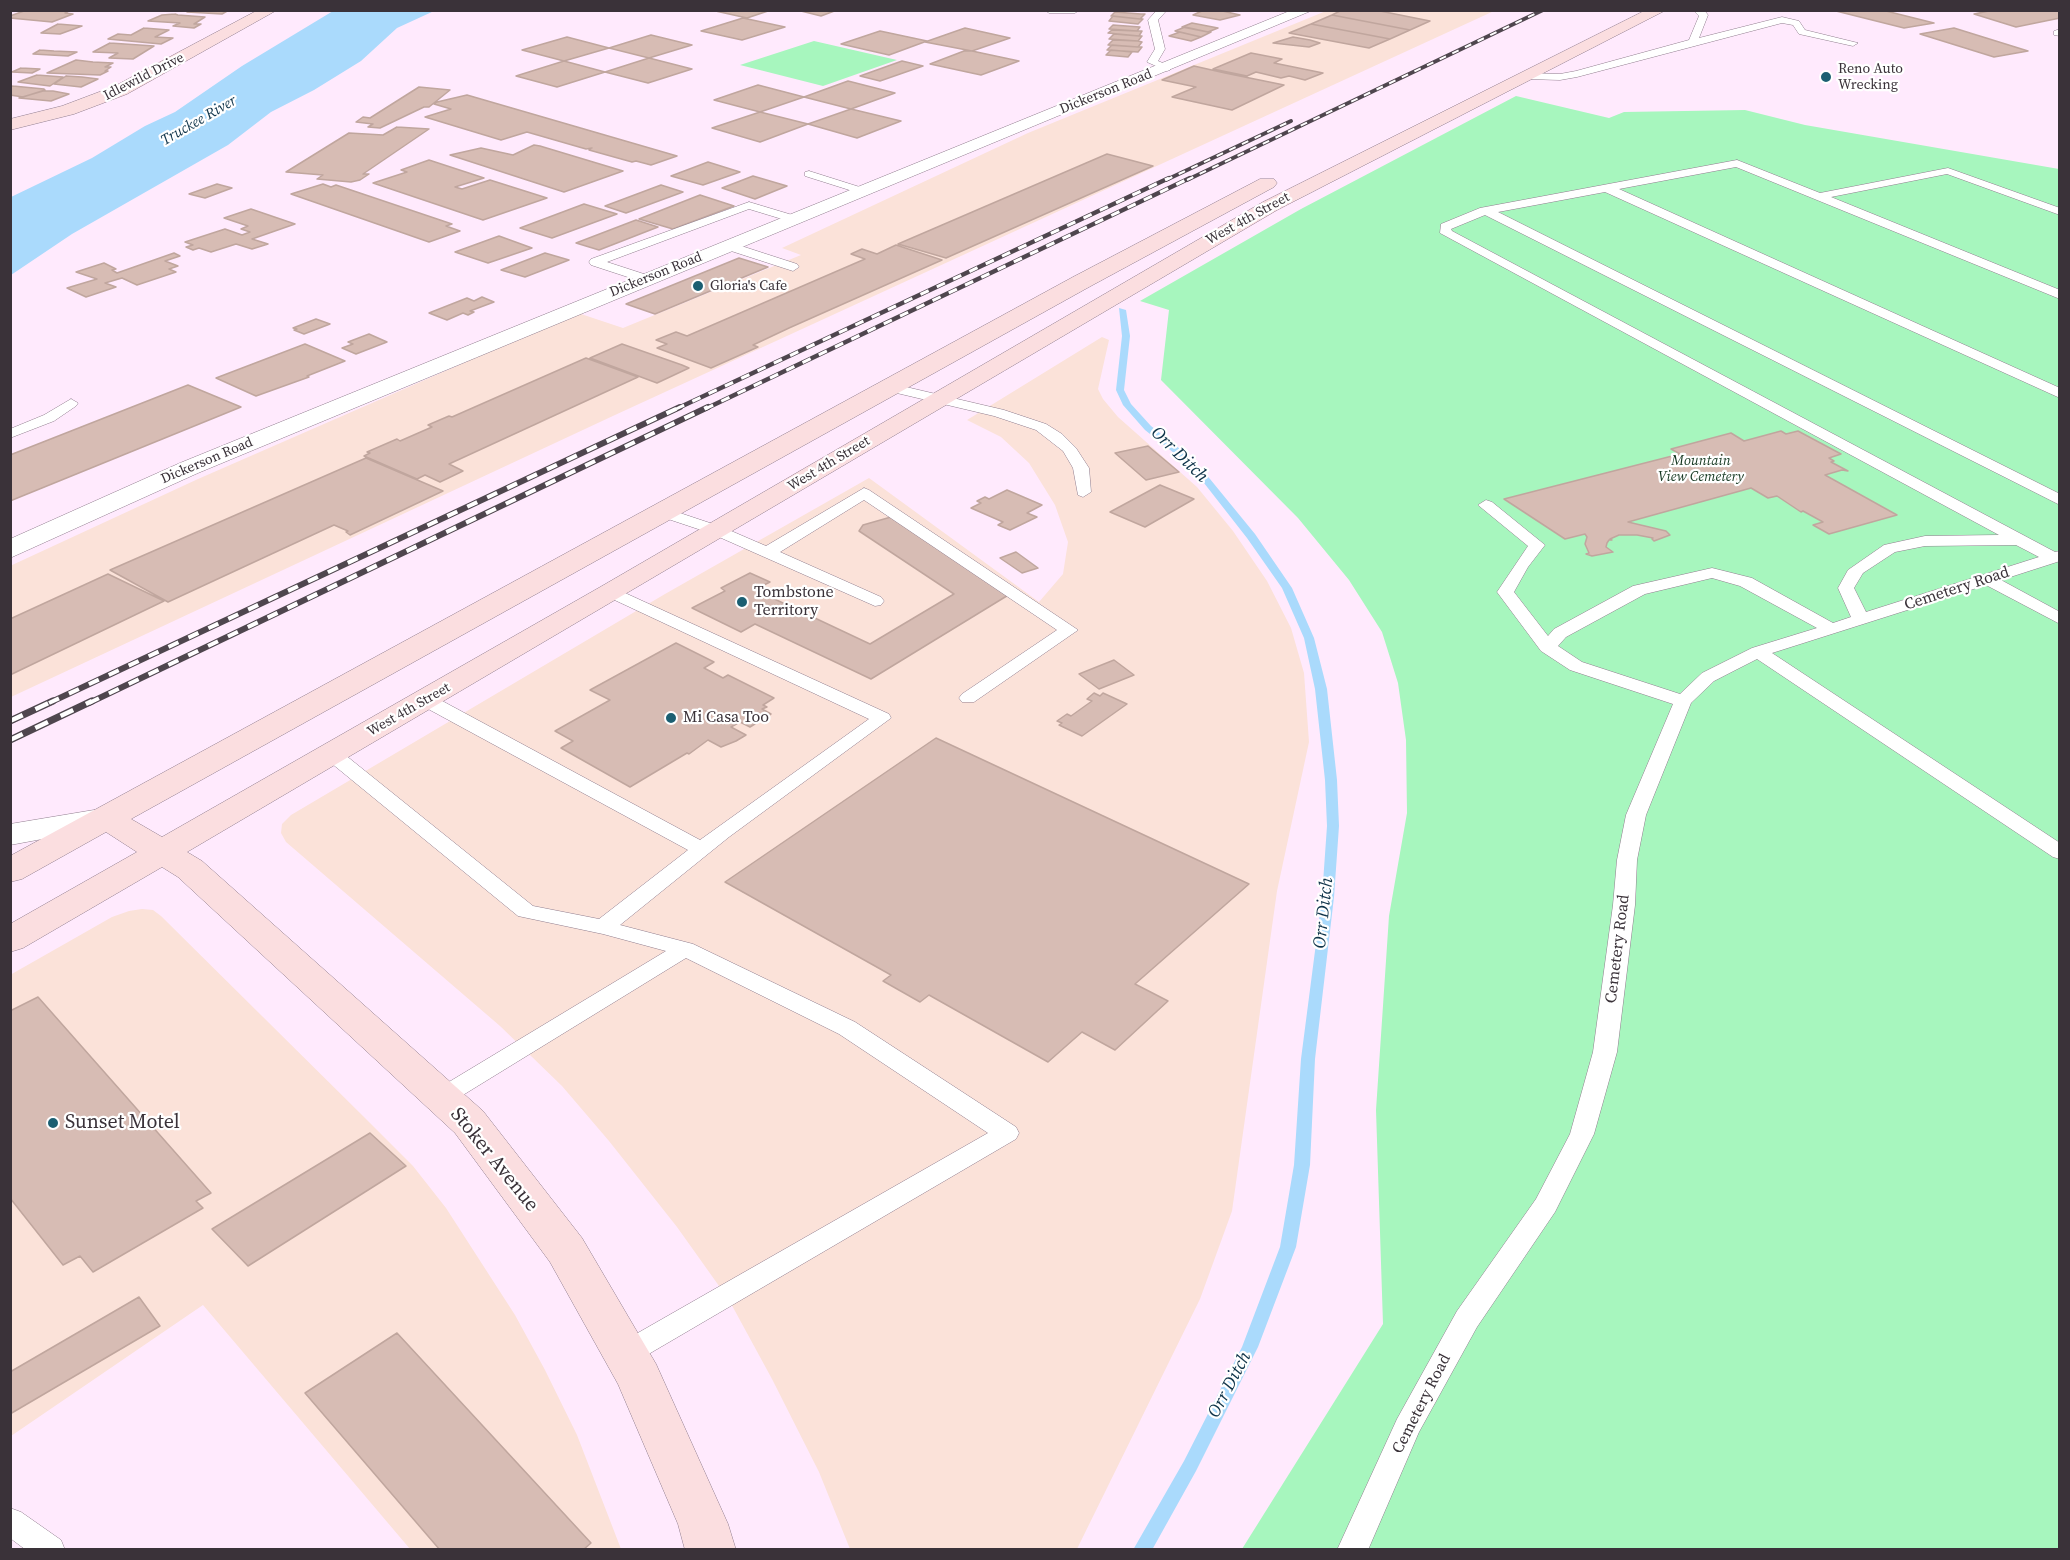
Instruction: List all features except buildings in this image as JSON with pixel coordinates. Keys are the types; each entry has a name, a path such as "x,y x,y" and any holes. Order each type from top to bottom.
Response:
{"main road":[{"name":"Idlewild Drive","path":"10,125 68,110 121,90 270,10"},
{"name":"West 4th Street","path":"10,940 612,592 937,399 1270,206 1659,10"},
{"name":"West 4th Street","path":"10,871 1158,240 1282,176"},
{"name":"Stoker Avenue","path":"106,818 190,869 469,1122 566,1250 639,1378 703,1524 711,1550"}],"street":[{"name":"Dickerson Road","path":"11,549 189,468 646,279 1167,68 1298,11"},
{"path":"10,835 106,818"}],"lane":[{"path":"1049,10 1075,10"},
{"path":"1162,10 1153,20 1160,49 1152,62 1167,68"},
{"path":"1694,42 1697,28 1704,15 1697,10"},
{"path":"1527,76 1560,77 1577,74 1782,20 1796,23 1803,32 1853,43"},
{"path":"2056,557 2019,540 1446,233 1445,227 1487,211 1737,163 2060,295"},
{"path":"1820,196 1948,171 2060,212"},
{"path":"809,174 862,191"},
{"path":"1607,188 2060,394"},
{"path":"646,279 595,262 749,205 795,219"},
{"path":"1487,211 2060,500"},
{"path":"729,246 793,267"},
{"path":"890,387 1022,420 1057,437 1069,448 1081,468 1083,492"},
{"path":"10,434 49,418 71,403"},
{"path":"767,553 864,493 1069,630 968,698"},
{"path":"1486,505 1538,544 1521,565 1505,592 1547,647 1576,666 1683,701"},
{"path":"662,512 716,530 875,601"},
{"path":"1861,619 1846,588 1856,570 1890,548 1925,542 2019,540"},
{"name":"Cemetery Road","path":"1352,1550 1407,1428 1467,1319 1545,1205 1582,1134 1605,1052 1624,905 1627,860 1636,815 1683,701 1708,677 1758,652 2056,557"},
{"path":"1547,647 1560,633 1639,590 1712,573 1746,582 1832,629"},
{"path":"1987,579 2060,619"},
{"path":"603,927 702,849 882,718 612,592"},
{"path":"1758,652 2060,853"},
{"path":"426,700 702,849"},
{"path":"332,754 526,911 603,927 686,949 847,1028 1007,1133 625,1354"},
{"path":"442,1097 686,949"},
{"path":"10,1521 50,1550"}],"shaded area":[{"path":"1326,11 1494,11 615,415 11,697 10,566 198,479 578,313 623,328 801,255 782,248 1028,133"},
{"path":"1102,337 1109,340 1098,389 1103,399 1118,417 1197,487 1233,531 1267,581 1291,628 1304,673 1309,742 1277,891 1232,1211 1200,1299 1077,1549 850,1549 819,1472 772,1379 729,1300 677,1227 562,1086 500,1026 286,842 281,833 282,824 291,815 665,594 869,478 1039,602 1063,574 1068,542 1055,505 1029,463 1001,437 967,420"},
{"path":"142,909 153,910 161,916 413,1166 446,1208 515,1315 545,1370 577,1435 621,1549 410,1549 203,1305 11,1436 10,975 112,917"}],"green space":[{"path":"814,41 897,60 823,86 740,65"},
{"name":"Mountain View Cemetery","path":"1516,96 1609,118 1624,112 1745,110 1805,125 2059,169 2059,1549 1242,1549 1383,1324 1376,1110 1389,916 1407,813 1406,740 1398,683 1382,632 1349,580 1298,518 1161,380 1169,310 1140,301 1301,209"}],"water":[{"name":"Truckee River","path":"333,11 434,11 397,28 361,61 314,90 271,112 228,145 72,234 11,275 11,197 92,158 145,126 175,112 242,66"}],"waterway":[{"name":"Orr Ditch","path":"1122,310 1126,336 1120,390 1127,405 1148,428 1182,455 1207,481 1251,536 1287,588 1309,638 1321,689 1331,780 1333,826 1328,897 1308,1059 1302,1165 1288,1247 1250,1347 1190,1466 1142,1550"}],"railway":[{"path":"1187,180 1543,10"},
{"path":"1166,180 1291,121"},
{"path":"676,409 1169,178"},
{"path":"705,409 1190,178"},
{"path":"49,703 680,407"},
{"path":"89,703 708,407"},
{"path":"10,721 53,701"},
{"path":"10,740 92,701"}],"place":[{"name":"Reno Auto Wrecking","path":"1826,77"},
{"name":"Gloria's Cafe","path":"698,286"},
{"name":"Tombstone Territory","path":"742,602"},
{"name":"Mi Casa Too","path":"671,718"},
{"name":"Sunset Motel","path":"53,1123"}]}
